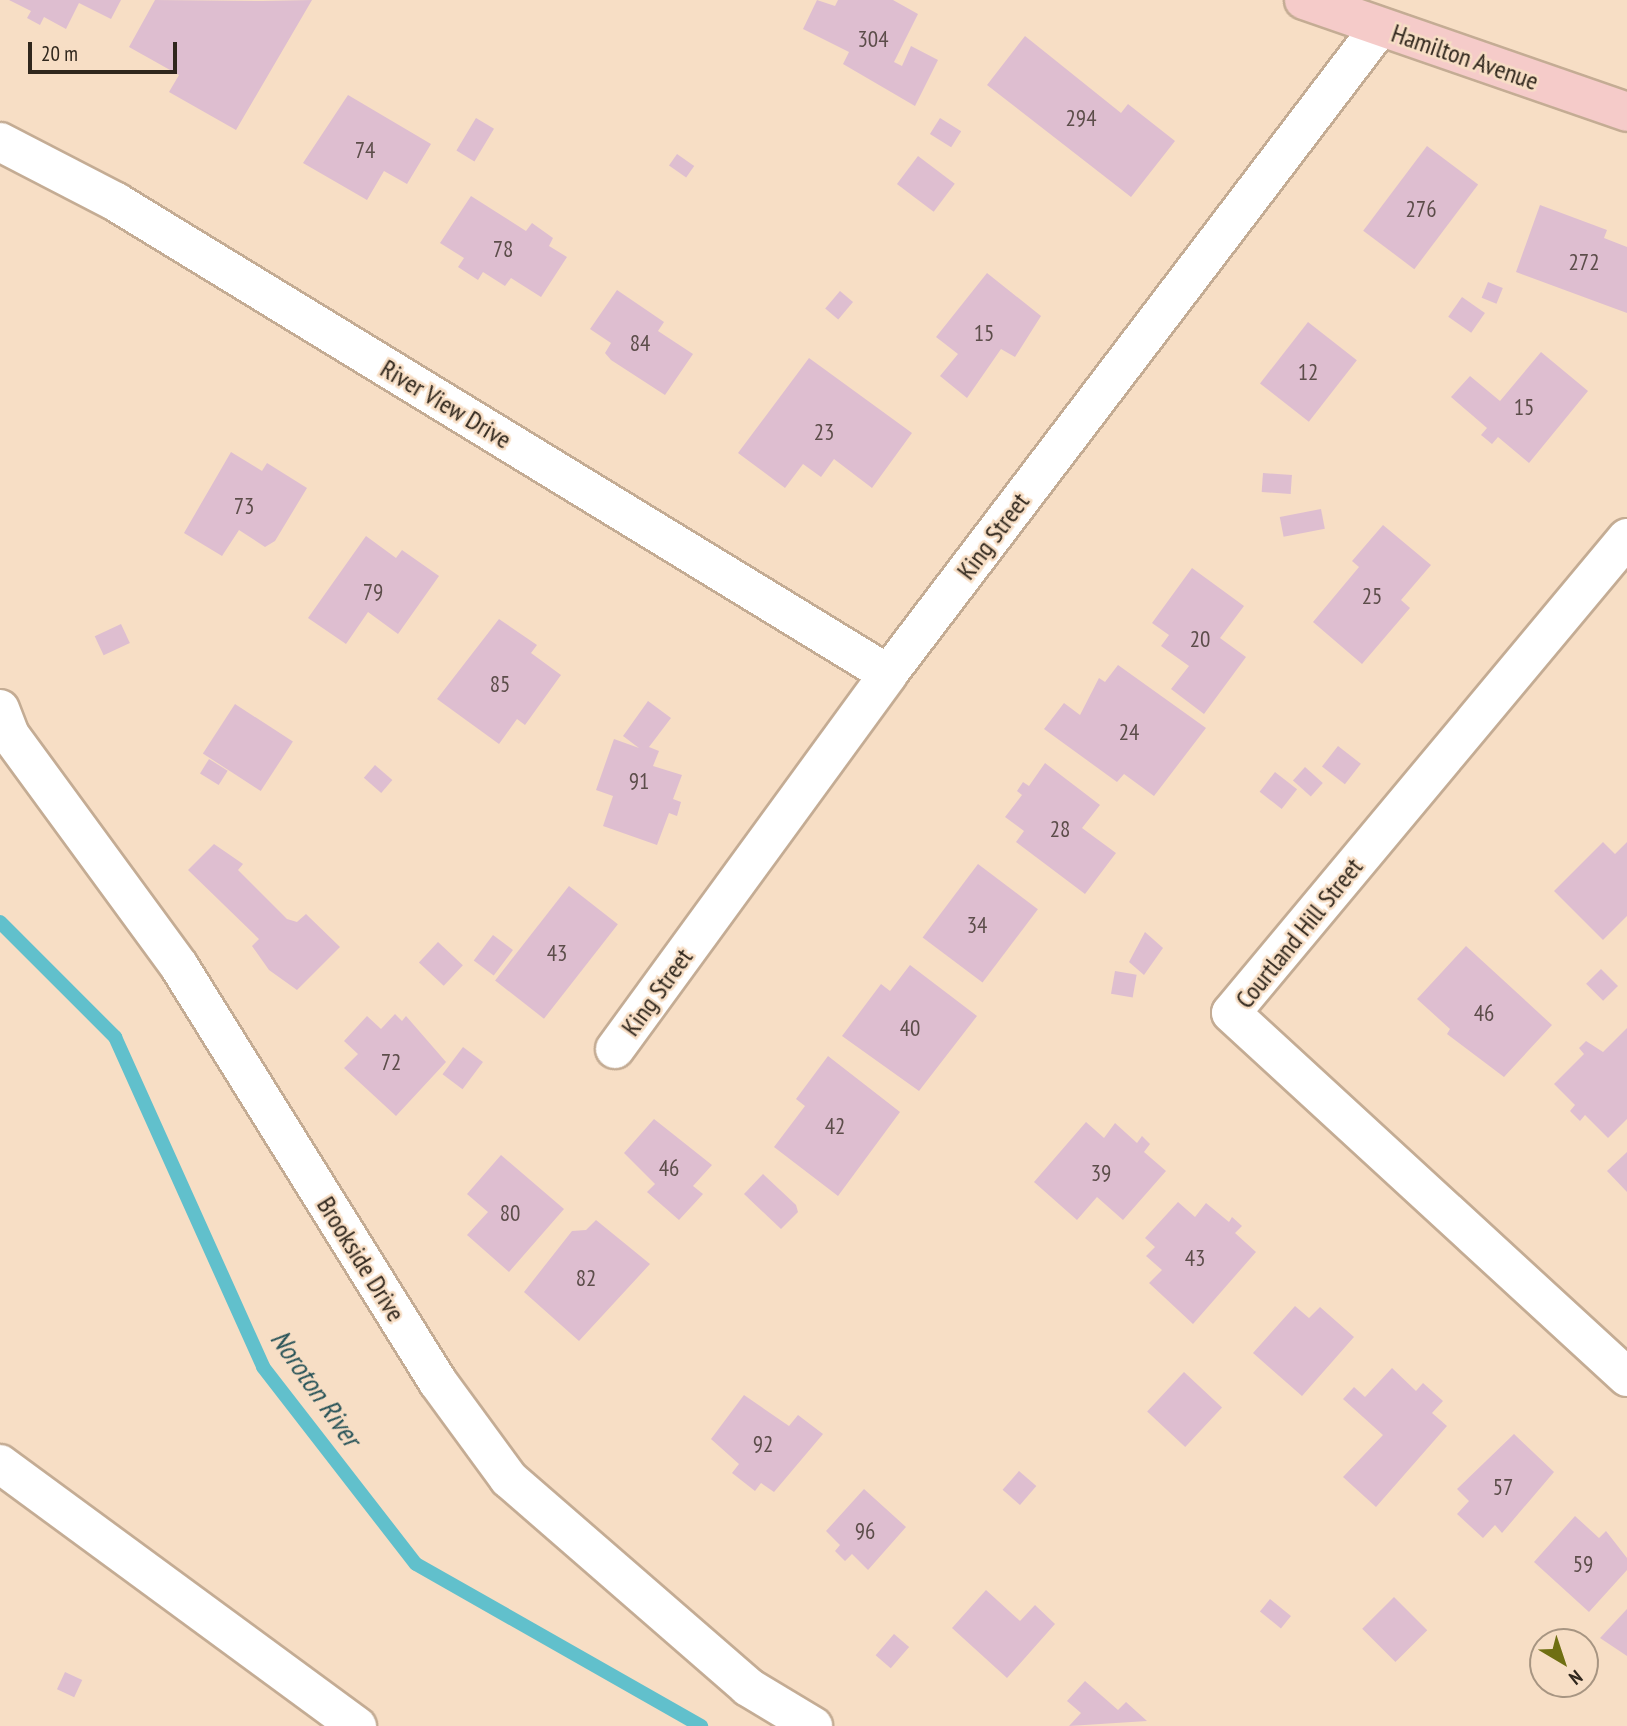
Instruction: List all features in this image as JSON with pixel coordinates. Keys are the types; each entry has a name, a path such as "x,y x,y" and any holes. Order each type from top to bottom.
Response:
{"street":[{"name":"Hamilton Avenue","path":"1304,0 1627,112"},
{"name":"King Street","path":"615,1049 888,674 1379,27"},
{"name":"River View Drive","path":"0,142 116,202 888,674"},
{"name":"Courtland Hill Street","path":"1627,538 1231,1013 1627,1377"},
{"name":"Brookside Drive","path":"0,709 10,735 179,966 438,1382 509,1479 748,1688 813,1726"},
{"path":"0,1464 357,1726"}],"building":[{"path":"9,0 121,0 111,19 79,3 66,29 44,17 40,25 27,18 31,11"},
{"path":"155,0 312,0 236,130 169,92 179,75 129,47"},
{"path":"817,0 835,6 838,0 893,0 918,14 894,62 902,66 911,46 938,60 915,106 843,64 849,52 803,29"},
{"path":"1025,36 1121,113 1128,104 1175,141 1131,197 987,85"},
{"path":"348,95 431,144 407,184 384,171 367,200 303,163"},
{"path":"476,118 494,129 474,161 456,151"},
{"path":"940,118 961,131 951,147 930,134"},
{"path":"1427,146 1478,185 1414,269 1363,231"},
{"path":"677,154 694,166 686,178 669,165"},
{"path":"918,156 955,184 934,212 897,184"},
{"path":"471,196 526,231 532,223 553,238 549,246 567,257 541,297 511,278 505,286 483,272 478,280 458,267 464,258 440,243"},
{"path":"1540,205 1607,230 1604,238 1627,247 1627,313 1516,272"},
{"path":"987,273 1041,316 1015,357 1001,349 967,398 940,376 958,354 936,337"},
{"path":"1488,282 1503,288 1496,304 1482,298"},
{"path":"617,290 664,322 658,331 693,354 665,395 611,360 605,353 611,343 590,329"},
{"path":"840,291 853,302 838,320 825,309"},
{"path":"1462,297 1485,313 1471,333 1448,317"},
{"path":"1308,322 1357,360 1309,422 1260,383"},
{"path":"1541,352 1588,391 1529,463 1498,437 1492,444 1481,435 1487,428 1451,397 1470,376 1500,401"},
{"path":"809,358 912,433 872,488 834,459 821,477 803,464 785,488 738,453"},
{"path":"231,452 262,471 267,463 307,488 275,541 265,547 239,530 222,556 184,533"},
{"path":"1263,473 1292,475 1291,494 1262,492"},
{"path":"1321,509 1325,529 1284,537 1280,517"},
{"path":"1383,525 1431,565 1401,600 1410,608 1362,664 1313,622 1359,567 1352,561"},
{"path":"366,536 396,558 402,550 439,576 398,634 368,612 346,644 308,618"},
{"path":"1192,568 1244,606 1220,638 1246,657 1204,714 1171,689 1189,666 1161,646 1169,635 1152,623"},
{"path":"499,619 537,645 531,653 561,675 525,725 517,719 499,744 437,699"},
{"path":"121,624 130,643 104,655 95,636"},
{"path":"1118,665 1206,728 1154,796 1124,774 1117,782 1044,729 1064,703 1080,715 1099,678 1105,682"},
{"path":"648,701 671,718 649,747 659,751 653,766 682,775 673,799 681,802 677,816 669,813 657,845 603,826 613,796 596,790 614,739 639,748 623,736"},
{"path":"235,704 293,742 261,791 203,753"},
{"path":"1338,746 1361,764 1345,784 1322,766"},
{"path":"209,759 228,771 219,785 200,773"},
{"path":"1045,763 1100,805 1082,828 1116,853 1085,894 1016,842 1024,831 1005,817 1022,795 1017,791 1023,782 1029,786"},
{"path":"375,765 392,780 381,793 364,778"},
{"path":"1305,767 1323,783 1311,796 1293,780"},
{"path":"1275,772 1297,789 1282,809 1260,792"},
{"path":"1603,842 1615,854 1627,842 1627,916 1603,940 1554,891"},
{"path":"214,844 243,864 238,870 287,919 297,922 306,914 340,947 297,990 269,970 252,946 259,939 188,870"},
{"path":"978,864 1038,909 983,983 923,937"},
{"path":"569,886 618,924 544,1019 495,981"},
{"path":"1145,932 1163,948 1144,975 1129,962"},
{"path":"493,935 513,950 494,976 474,961"},
{"path":"438,942 463,965 444,986 419,962"},
{"path":"1466,946 1552,1025 1504,1077 1447,1034 1450,1029 1417,999"},
{"path":"910,965 977,1016 919,1091 842,1036 881,984 890,991"},
{"path":"1601,969 1618,986 1603,1001 1586,984"},
{"path":"1115,971 1137,975 1133,997 1111,994"},
{"path":"395,1014 402,1021 406,1016 446,1062 396,1116 344,1068 358,1054 344,1041 367,1016 381,1029"},
{"path":"1627,1028 1627,1119 1608,1138 1585,1115 1580,1121 1570,1111 1575,1105 1554,1084 1584,1054 1579,1048 1586,1041 1603,1052"},
{"path":"463,1047 483,1062 463,1089 443,1074"},
{"path":"828,1056 900,1112 838,1196 774,1147 805,1106 796,1099"},
{"path":"654,1119 712,1165 693,1186 703,1194 679,1220 647,1192 655,1184 624,1153"},
{"path":"1086,1122 1104,1138 1115,1123 1137,1143 1142,1136 1150,1144 1144,1152 1166,1171 1123,1220 1097,1197 1077,1220 1034,1182"},
{"path":"1627,1152 1627,1192 1607,1171"},
{"path":"501,1155 564,1209 509,1272 467,1235 488,1212 467,1194"},
{"path":"763,1174 796,1205 798,1212 781,1229 744,1194"},
{"path":"1178,1202 1195,1217 1206,1203 1229,1222 1232,1217 1242,1226 1235,1233 1256,1252 1193,1324 1149,1283 1162,1270 1146,1256 1155,1247 1145,1238"},
{"path":"596,1220 650,1264 579,1341 524,1292 572,1231 586,1230"},
{"path":"1295,1306 1309,1318 1320,1307 1354,1337 1302,1396 1253,1353"},
{"path":"1392,1368 1416,1391 1423,1383 1443,1401 1432,1413 1447,1426 1376,1507 1343,1477 1383,1435 1343,1399 1354,1387 1365,1397"},
{"path":"1184,1372 1222,1407 1185,1447 1147,1411"},
{"path":"744,1395 789,1426 798,1415 823,1434 774,1492 761,1483 755,1491 732,1473 739,1464 711,1439"},
{"path":"1514,1434 1554,1472 1502,1533 1495,1525 1483,1538 1457,1514 1469,1501 1457,1489"},
{"path":"1019,1471 1036,1486 1020,1505 1003,1490"},
{"path":"864,1489 906,1527 868,1570 852,1554 845,1561 835,1551 840,1545 826,1531"},
{"path":"1575,1516 1599,1538 1606,1531 1627,1558 1627,1570 1589,1612 1534,1562"},
{"path":"986,1590 1020,1621 1035,1605 1055,1624 1007,1678 952,1628"},
{"path":"1394,1597 1427,1630 1395,1662 1362,1629"},
{"path":"1270,1599 1291,1616 1281,1628 1260,1611"},
{"path":"1627,1609 1627,1656 1600,1638"},
{"path":"894,1634 909,1647 891,1668 876,1655"},
{"path":"65,1672 82,1680 74,1697 57,1689"},
{"path":"1085,1681 1118,1710 1126,1702 1147,1721 1069,1726 1081,1713 1067,1701"}],"waterway":[{"name":"Noroton River","path":"0,922 115,1037 263,1367 416,1564 701,1726"}]}
